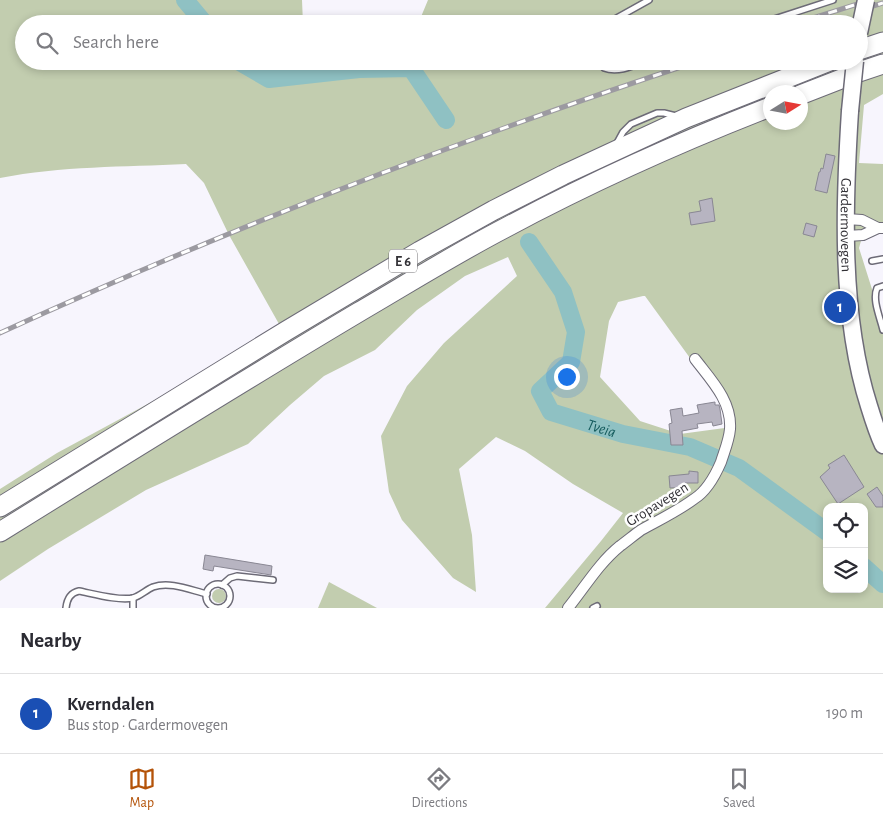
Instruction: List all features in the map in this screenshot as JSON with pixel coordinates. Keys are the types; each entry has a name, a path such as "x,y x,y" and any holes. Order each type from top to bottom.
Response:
{"highway":[{"path":"868,47 883,42"},
{"path":"868,69 883,64"},
{"name":"E 6","path":"0,507 286,331 420,251 502,206 563,175 686,118 807,70"},
{"path":"808,92 865,70"},
{"name":"E 6","path":"0,532 292,352 503,228 645,159 763,110"}],"main road":[{"path":"863,15 866,0"},
{"name":"Gardermovegen","path":"854,70 846,183 851,321 856,358 864,391 883,445"}],"street":[{"path":"846,219 862,220 880,228"},
{"path":"847,236 863,235 880,228"},
{"name":"Gropavegen","path":"568,608 593,575 617,548 639,531 694,499 704,491 719,466 730,430 727,408 724,397 695,359"}],"lane":[{"path":"622,15 650,0"},
{"path":"787,15 833,0"},
{"path":"872,261 883,259"},
{"path":"883,286 877,288 876,292 878,312 883,330"},
{"path":"222,585 230,578 237,576 273,580"},
{"path":"218,584 222,585 229,590 228,602 221,607 214,607 208,602 206,594 211,587 218,584"},
{"path":"66,608 73,592 79,591 120,598 133,598 154,587 163,585 206,594"},
{"path":"133,598 133,608"},
{"path":"228,602 232,608"}],"green space":[{"path":"0,0 302,0 303,15 15,15 15,70 868,70 868,15 422,15 428,0 883,0 883,94 864,105 859,163 883,164 883,223 864,230 859,248 883,324 883,608 545,608 623,513 573,484 525,451 496,437 459,469 472,535 476,592 453,578 402,520 389,492 381,436 407,386 444,343 517,276 508,257 465,276 417,310 375,350 324,376 248,444 146,490 48,549 0,581 0,489 57,453 155,400 279,324 229,235 204,183 186,164 46,171 0,178","holes":["645,296 690,358 727,403 732,427 680,434 640,421 600,377 609,321 618,302"]},
{"path":"329,582 377,608 318,608"},
{"path":"216,589 222,589 226,596 222,603 216,603 212,599 212,593"}],"building":[{"path":"826,154 835,156 827,193 815,190 819,172 821,168 823,169"},
{"path":"712,198 715,221 691,225 689,213 701,211 699,201"},
{"path":"806,223 817,226 814,237 803,234"},
{"path":"715,402 715,405 719,405 722,424 713,426 712,422 697,424 698,428 682,431 683,445 671,445 669,424 672,423 670,410 682,408 683,416 699,413 697,405"},
{"path":"844,455 864,487 837,503 820,477 830,468 828,465"},
{"path":"689,471 698,472 698,483 685,483 685,487 670,488 669,476 689,474"},
{"path":"877,487 883,496 883,507 876,507 867,494"},
{"path":"205,555 272,566 271,575 214,566 213,571 203,569"}],"waterway":[{"name":"Tveia","path":"185,0 198,15"},
{"name":"Tveia","path":"254,70 269,79 350,70"},
{"name":"Tveia","path":"412,70 446,120"},
{"name":"Tveia","path":"529,242 563,292 576,332 571,362 540,391 551,412 623,434 690,447 739,468 823,529"},
{"name":"Tveia","path":"868,571 883,584"}],"railway":[{"path":"822,15 870,0"},
{"path":"861,10 883,3"},
{"path":"0,333 172,258 345,187 521,122 672,70"}],"place":[{"name":"Kverndalen","path":"840,307"}]}
